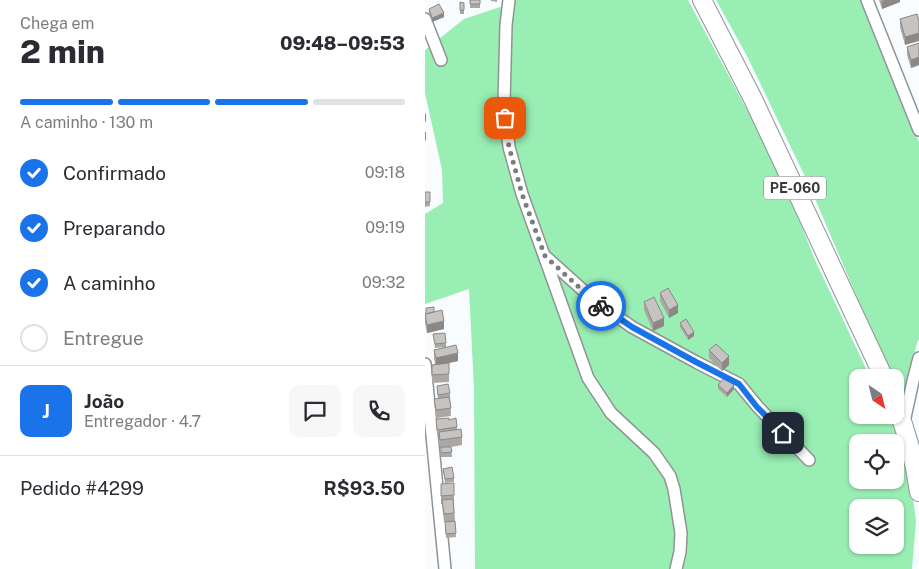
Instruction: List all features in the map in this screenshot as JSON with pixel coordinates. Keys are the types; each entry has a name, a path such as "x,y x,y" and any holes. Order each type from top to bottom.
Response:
{"main road":[{"name":"PE-060","path":"702,0 753,99 880,369"},
{"path":"903,424 912,452 919,492"}],"street":[{"path":"509,0 506,25 504,103 509,147 522,194 588,378 611,412 654,453 670,476 681,533 680,552 676,569"},
{"path":"867,0 919,130"},
{"path":"425,18 441,60"},
{"path":"545,256 595,302 632,327 739,384 757,407 809,460"},
{"path":"904,420 919,358"},
{"path":"425,364 445,569"}],"green space":[{"path":"504,0 688,0 753,121 866,369 849,369 849,424 893,424 898,434 849,434 849,489 904,489 904,446 907,452 916,521 912,569 475,569 474,389 469,289 425,304 425,214 443,203 442,170 425,93 425,50 464,19 503,6"},
{"path":"716,0 863,0 894,84 919,142 919,339 904,396 904,369 888,369 810,187 747,56"}],"building":[{"path":"470,0 480,0 480,4 470,4"},
{"path":"460,2 464,3 464,10 460,10"},
{"path":"439,4 444,13 432,18 429,9"},
{"path":"917,14 919,33 905,37 900,19"},
{"path":"919,43 919,57 911,60 907,47"},
{"path":"425,192 430,192 430,202 425,202"},
{"path":"668,288 678,305 669,310 660,293"},
{"path":"654,297 664,318 653,323 644,302"},
{"path":"434,307 434,312 426,314 426,308"},
{"path":"442,310 444,321 427,325 425,314"},
{"path":"686,319 694,332 688,336 680,323"},
{"path":"445,333 446,343 435,344 433,334"},
{"path":"716,344 729,356 722,363 709,350"},
{"path":"456,345 458,353 436,358 434,350"},
{"path":"449,363 449,374 432,375 432,365"},
{"path":"725,377 734,385 727,393 718,385"},
{"path":"448,384 450,393 438,395 437,386"},
{"path":"449,397 451,408 436,410 434,399"},
{"path":"449,418 449,420 456,418 457,427 437,430 436,419"},
{"path":"461,429 462,437 440,440 439,432"},
{"path":"441,447 451,447 452,452 441,453"},
{"path":"452,467 454,478 445,479 443,469"},
{"path":"454,483 454,495 441,496 441,484"},
{"path":"453,499 454,513 444,514 442,500"},
{"path":"455,521 456,533 446,534 445,522"}],"way so far":[{"path":"505,118 509,147 522,194 545,256 601,306"}],"route":[{"path":"601,306 632,327 739,384 757,407 783,433"}]}
